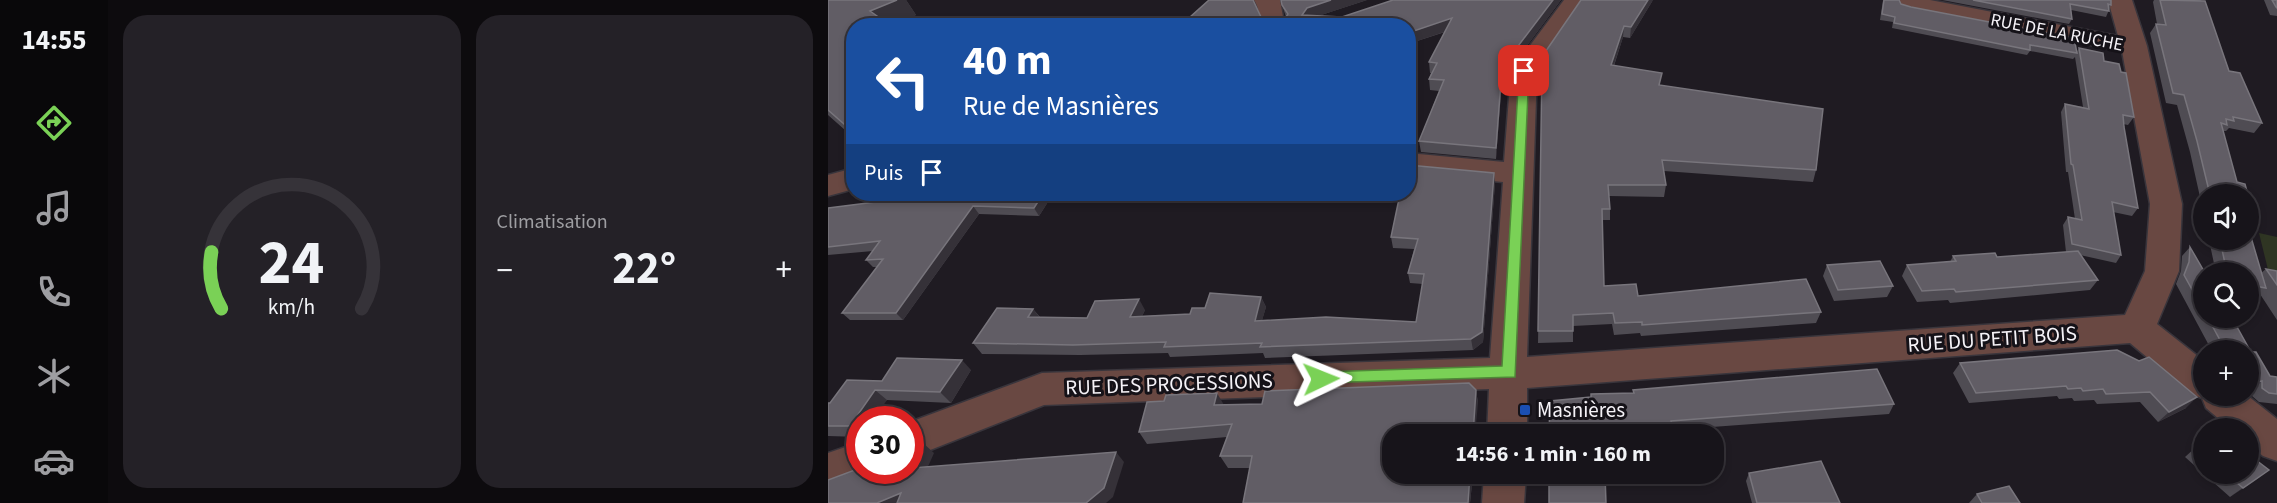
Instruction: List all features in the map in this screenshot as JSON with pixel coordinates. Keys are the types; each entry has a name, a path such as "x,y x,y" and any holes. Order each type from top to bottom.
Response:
{"street":[{"path":"1266,0 1271,4 1271,18"},
{"path":"1507,424 1524,71 1576,0"},
{"path":"2120,0 2134,46 2166,204 2162,271 2136,328 2193,374"},
{"name":"RUE DE LA RUCHE","path":"1909,3 2134,46"},
{"path":"1416,164 1518,173"},
{"path":"828,186 846,180"},
{"name":"RUE DU PETIT BOIS","path":"1509,372 2136,328"},
{"name":"RUE DES PROCESSIONS","path":"924,434 1042,388 1509,372"},
{"path":"2232,406 2277,443"},
{"path":"828,472 846,465"},
{"path":"1503,503 1504,484"}],"green space":[{"path":"2259,233 2277,237 2277,283 2271,282"}],"building":[{"path":"828,0 897,0 870,11 880,18 846,18 846,126 828,110"},
{"path":"1209,0 1253,0 1261,17 1286,17 1288,14 1281,0 1331,0 1307,8 1302,15 1342,17 1393,0 1553,0 1509,58 1501,81 1496,148 1419,141 1444,80 1429,79 1437,63 1429,62 1452,18 1416,30 1416,18 1187,18"},
{"path":"1581,0 1648,0 1631,27 1624,26 1611,65 1662,73 1659,85 1823,109 1816,170 1662,160 1666,185 1608,185 1610,209 1602,209 1604,286 1636,284 1638,296 1806,279 1821,312 1642,325 1642,322 1615,323 1613,313 1573,315 1573,331 1538,331 1542,67 1539,67 1539,61"},
{"path":"1884,0 1899,0 1901,4 1911,7 2074,38 2077,53 2030,45 2030,50 1894,23 1895,17 1882,14"},
{"path":"1973,0 2111,0 2111,5 2108,4 2109,11 2070,4 2072,19"},
{"path":"2160,0 2205,1 2229,71 2240,73 2262,123 2233,117 2234,121 2226,119 2227,125 2221,123 2237,182 2245,184 2207,184 2184,95 2173,93 2156,24 2166,25"},
{"path":"2079,48 2103,53 2104,61 2119,64 2121,72 2126,73 2134,117 2123,115 2124,127 2138,208 2112,202 2121,255 2072,244 2068,217 2082,220 2071,164 2065,104 2089,109"},
{"path":"1416,166 1494,173 1482,332 1471,339 1260,347 1262,343 1164,347 1166,342 1073,345 973,343 997,308 1033,309 1028,317 1087,318 1095,301 1139,299 1130,317 1190,314 1192,308 1205,308 1210,293 1261,297 1255,321 1326,317 1416,322 1424,274 1408,273 1418,239 1391,237 1399,201 1416,201"},
{"path":"883,201 1038,201 1034,208 973,206 896,313 842,313 883,259 866,260 880,241 828,247 828,208"},
{"path":"2190,247 2199,262 2193,262 2193,291 2184,275 2189,262"},
{"path":"2222,250 2255,250 2258,262 2225,262"},
{"path":"2078,251 2098,280 1956,292 1954,289 1922,291 1907,265 1956,261 1953,256 1995,253 1997,257"},
{"path":"1880,261 1893,286 1838,290 1827,265"},
{"path":"2259,264 2266,288 2259,287"},
{"path":"2266,269 2277,271 2277,285"},
{"path":"2213,328 2238,328 2244,340 2220,340"},
{"path":"2117,350 2139,361 2149,357 2193,394 2193,399 2169,412 2150,392 2106,394 2103,389 2083,391 2081,388 2068,389 2066,386 1976,393 1960,363"},
{"path":"2259,357 2270,376 2277,377 2277,394 2269,393 2262,388 2262,381 2259,382"},
{"path":"897,358 962,360 940,392 875,390 864,406 846,406 846,426 828,426 828,403 847,380 882,381"},
{"path":"1877,369 1894,404 1671,421 1672,424 1549,424 1550,401 1591,397 1591,394 1634,393 1633,390"},
{"path":"1469,383 1476,390 1474,424 1382,424 1382,484 1469,484 1468,503 1243,503 1252,456 1220,456 1232,424 1139,432 1147,402 1164,401 1166,395 1217,393 1214,405 1262,404 1265,391"},
{"path":"1116,452 1104,488 1086,503 897,503 901,493 877,503 828,503 828,480 846,473 846,484 924,484 924,467"},
{"path":"1821,461 1840,503 1757,503 1749,473"},
{"path":"2259,462 2269,470 2259,477"},
{"path":"1549,484 1605,484 1606,503 1549,503"},
{"path":"2009,486 2020,503 1982,503 1977,494"}],"place":[{"name":"Masnières","path":"1525,410"}],"route":[{"path":"1321,379 1509,372 1524,71"}]}
